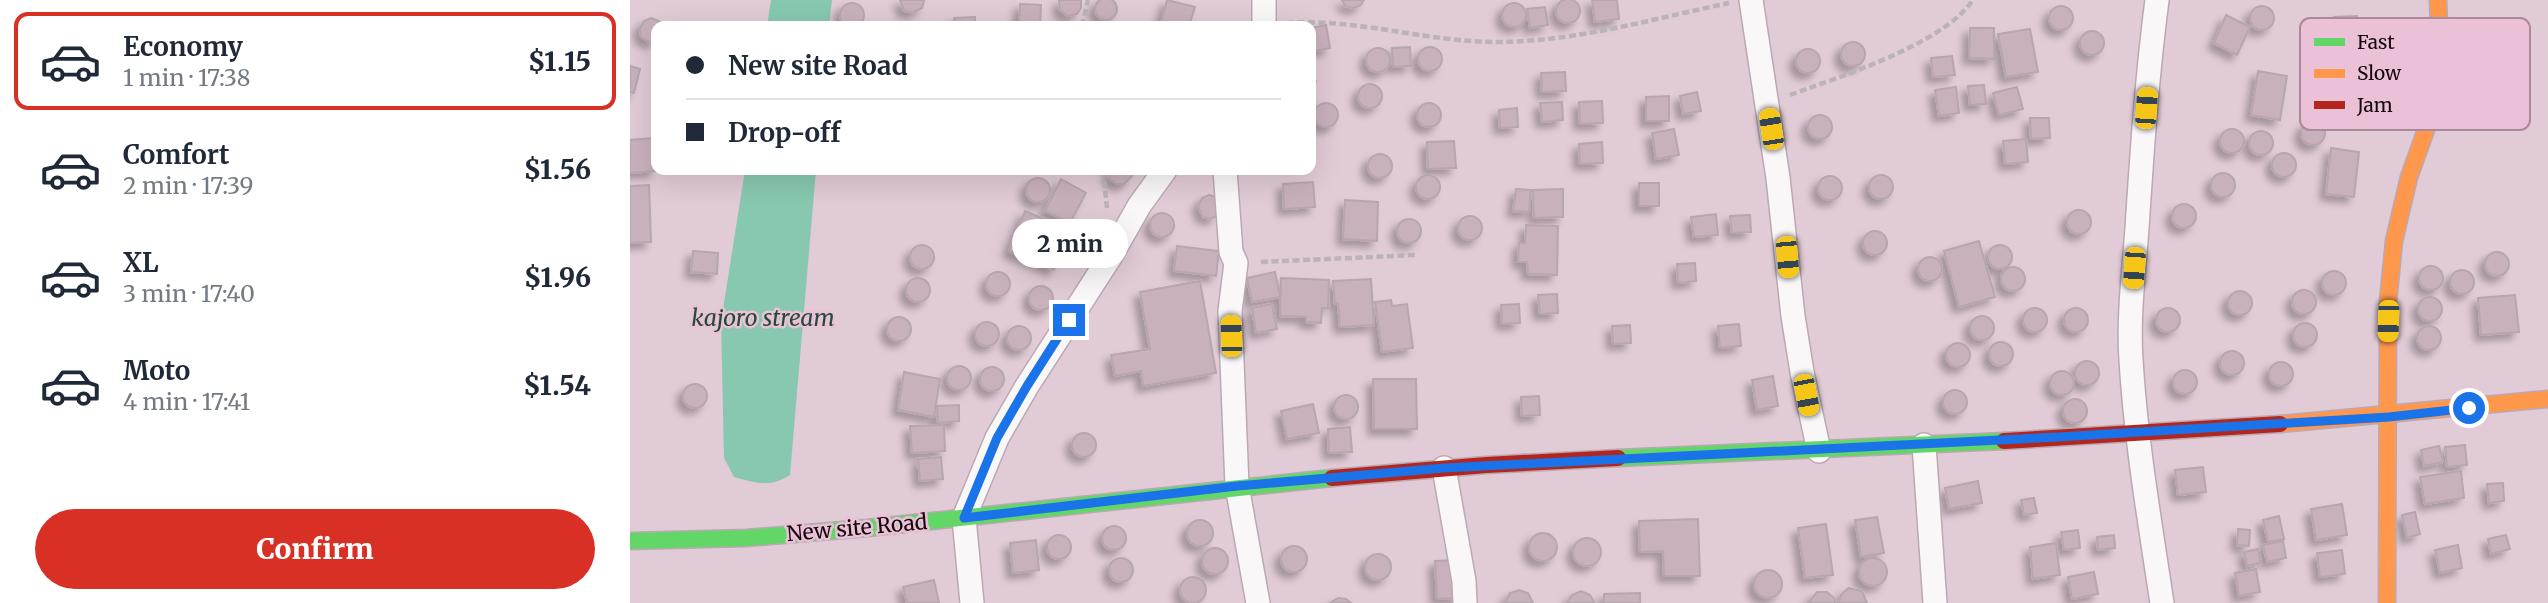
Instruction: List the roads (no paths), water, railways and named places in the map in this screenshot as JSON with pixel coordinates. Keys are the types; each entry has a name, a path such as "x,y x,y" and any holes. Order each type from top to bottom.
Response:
{"street":[{"path":"1264,0 1265,21"},
{"path":"2157,0 2149,64 2131,359 2162,603"},
{"path":"2438,0 2439,18"},
{"path":"1740,1 1767,104 1779,178 1801,372 1819,451"},
{"path":"2386,603 2388,313 2394,241 2409,177 2426,130"},
{"path":"972,603 964,518 997,438 1139,206 1161,175"},
{"path":"1225,175 1231,252 1236,263 1230,311 1237,486 1258,603"},
{"name":"New site Road","path":"630,541 779,536 964,518 1237,486 1444,468 2139,433 2389,417 2548,399"},
{"path":"1924,445 1935,603"},
{"path":"1444,468 1464,581 1465,603"}],"water":[{"path":"771,0 832,0 830,21 768,21"},
{"name":"kajoro stream","path":"744,175 816,175 790,475 776,482 756,482 734,477 724,458 721,322"}]}
